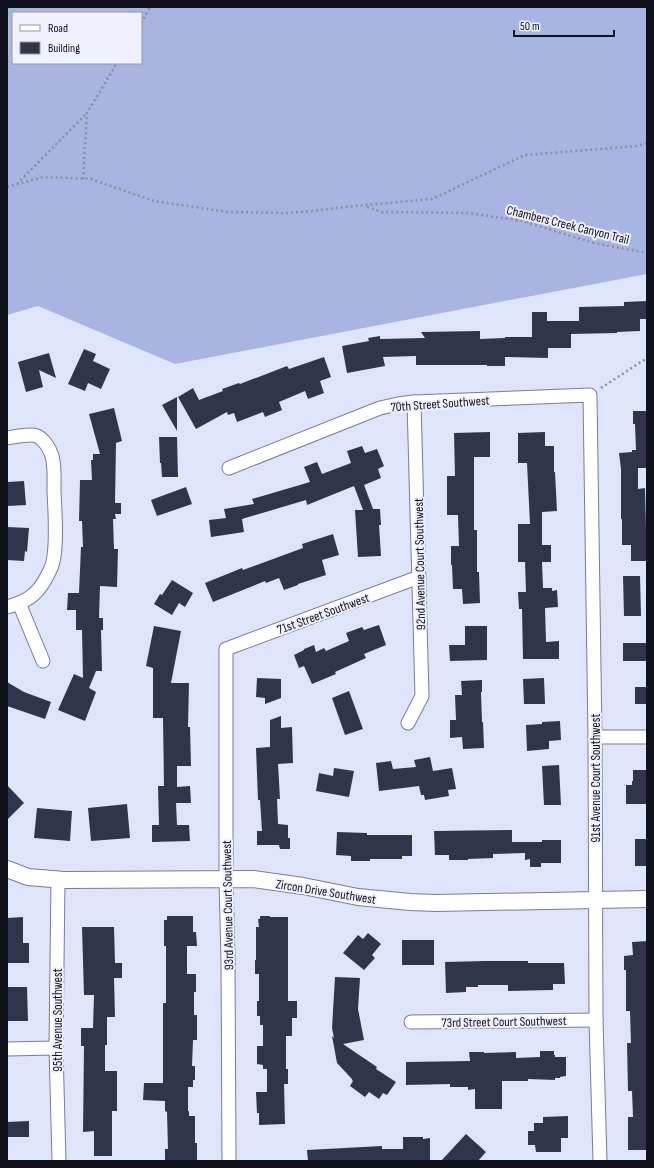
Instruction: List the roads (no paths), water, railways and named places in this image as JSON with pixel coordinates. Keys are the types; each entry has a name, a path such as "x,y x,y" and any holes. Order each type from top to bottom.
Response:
{"street":[{"name":"70th Street Southwest","path":"229,468 380,408 398,404 414,402 590,395"},
{"name":"91st Avenue Court Southwest","path":"590,395 595,737 596,1020 600,1161"},
{"name":"92nd Avenue Court Southwest","path":"408,723 422,696 414,402"},
{"path":"7,438 30,435 38,436 49,449 52,456 54,469 55,528 54,558 52,567 38,590 28,599 13,605 43,661"},
{"name":"71st Street Southwest","path":"226,649 419,577"},
{"name":"93rd Avenue Court Southwest","path":"226,649 226,879 229,1161"},
{"path":"595,737 647,737"},
{"name":"Zircon Drive Southwest","path":"7,869 28,877 72,880 253,879 303,886 358,897 410,902 443,903 647,899"},
{"name":"95th Avenue Southwest","path":"58,879 56,1048 59,1161"},
{"name":"73rd Street Court Southwest","path":"411,1022 596,1020"},
{"path":"7,1049 56,1048"}]}
